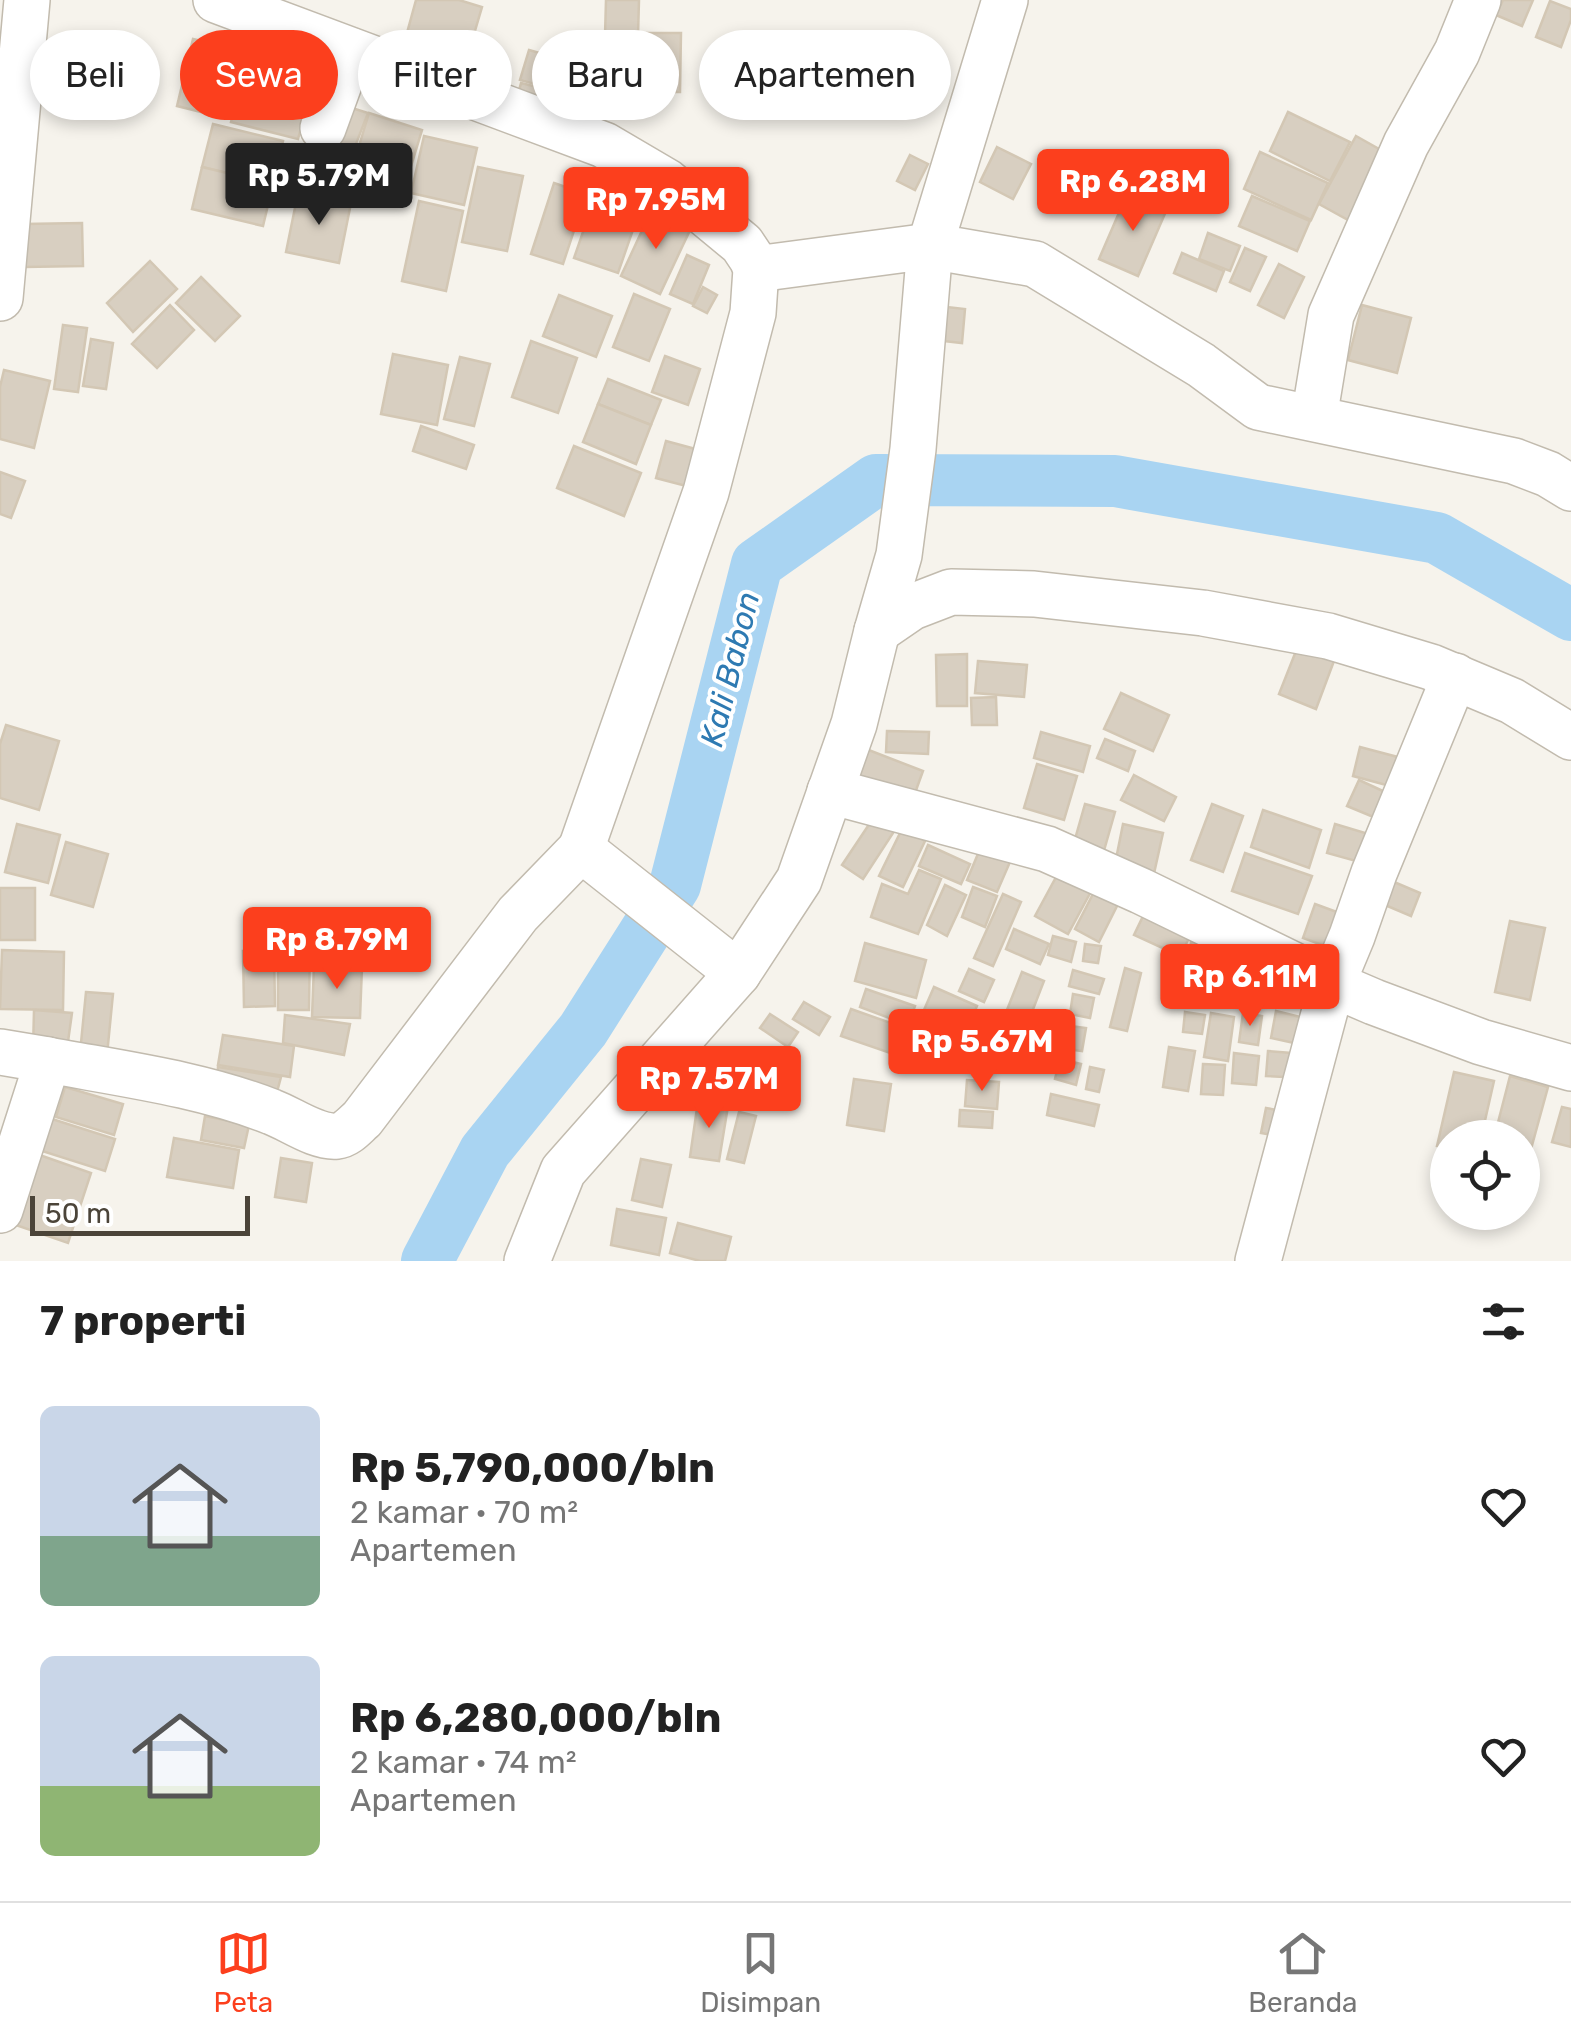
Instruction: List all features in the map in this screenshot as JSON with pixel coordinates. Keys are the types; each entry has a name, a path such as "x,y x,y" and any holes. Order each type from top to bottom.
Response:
{"street":[{"path":"0,298 26,0"},
{"path":"527,1261 563,1172 800,880 854,724 900,555 930,246 1005,0"},
{"path":"1314,418 1331,315 1406,144 1457,52 1478,0"},
{"path":"0,1052 221,1094 322,1134 337,1136 362,1119 518,914 590,856 706,492 753,313 756,269 742,244 668,182 604,145 237,4"},
{"path":"323,128 351,51"},
{"path":"756,269 930,246 1036,264 1202,365 1258,407 1514,461 1571,488"},
{"path":"877,630 912,607 951,592 1034,594 1204,614 1328,636 1455,676 1512,701 1571,738"},
{"path":"1258,1261 1332,984 1455,676"},
{"path":"830,791 1047,849 1141,890 1332,984 1481,1042 1571,1068"},
{"path":"590,856 728,964"},
{"path":"0,1210 48,1060"}],"building":[{"path":"416,0 459,0 482,7 475,30 408,30"},
{"path":"606,0 639,0 638,30 605,30"},
{"path":"1503,0 1533,0 1522,26 1496,15"},
{"path":"1550,1 1571,9 1561,47 1536,37"},
{"path":"679,33 681,33 680,92"},
{"path":"529,50 532,51 532,83 520,80"},
{"path":"521,83 532,86 532,114 514,110"},
{"path":"352,108 358,110 358,120 365,120 349,162 333,156"},
{"path":"1288,112 1350,142 1330,181 1270,151"},
{"path":"232,120 303,120 298,139"},
{"path":"367,120 391,120 422,130 405,186 352,169"},
{"path":"213,124 283,141 273,184 202,167"},
{"path":"424,136 477,148 464,205 411,193"},
{"path":"1356,136 1395,158 1359,226 1319,204"},
{"path":"997,147 1031,164 1013,199 980,182"},
{"path":"1260,152 1328,183 1311,220 1244,189"},
{"path":"910,155 928,164 915,190 897,181"},
{"path":"202,167 273,184 263,226 192,209"},
{"path":"478,167 523,176 507,251 462,242"},
{"path":"554,183 586,194 563,264 531,254"},
{"path":"1128,192 1167,209 1138,276 1099,259"},
{"path":"298,193 351,203 339,263 286,252"},
{"path":"1252,196 1310,221 1297,251 1239,226"},
{"path":"419,201 463,211 446,291 402,281"},
{"path":"592,206 636,221 618,273 574,258"},
{"path":"652,209 691,228 660,294 621,276"},
{"path":"82,223 83,266 25,267 24,224"},
{"path":"1208,233 1240,246 1230,271 1199,259"},
{"path":"1245,248 1266,257 1250,291 1230,282"},
{"path":"1182,253 1224,271 1216,291 1174,273"},
{"path":"687,255 709,265 693,304 670,294"},
{"path":"150,261 177,289 133,332 107,303"},
{"path":"1279,264 1304,277 1284,318 1258,305"},
{"path":"201,277 240,316 215,341 176,303"},
{"path":"703,287 717,295 707,313 693,306"},
{"path":"634,294 670,309 649,361 613,347"},
{"path":"559,295 612,316 596,357 543,336"},
{"path":"170,305 194,330 157,368 132,344"},
{"path":"1362,305 1411,318 1397,373 1348,360"},
{"path":"938,306 965,309 962,343 934,340"},
{"path":"63,325 87,328 78,392 54,389"},
{"path":"91,339 113,343 106,389 83,386"},
{"path":"531,341 577,358 558,413 512,397"},
{"path":"393,354 448,365 437,425 381,414"},
{"path":"665,356 700,369 688,405 652,392"},
{"path":"460,357 490,364 474,426 444,419"},
{"path":"4,370 50,381 34,448 0,439 0,387"},
{"path":"608,379 661,400 651,425 598,404"},
{"path":"598,404 651,425 636,464 583,442"},
{"path":"421,426 474,445 466,469 413,451"},
{"path":"666,441 699,450 690,487 656,478"},
{"path":"574,446 641,473 624,516 557,488"},
{"path":"0,472 25,481 11,518 0,514"},
{"path":"1298,646 1334,661 1316,709 1279,694"},
{"path":"967,654 967,706 937,706 936,655"},
{"path":"978,661 1027,665 1024,697 975,693"},
{"path":"1121,693 1169,715 1153,751 1104,729"},
{"path":"996,697 997,725 972,725 971,698"},
{"path":"6,725 59,741 39,810 0,798 0,744"},
{"path":"887,731 929,732 928,754 886,752"},
{"path":"1041,732 1090,746 1083,772 1034,758"},
{"path":"1105,739 1135,751 1128,771 1097,758"},
{"path":"1360,747 1409,760 1401,789 1353,776"},
{"path":"866,749 923,771 911,804 854,782"},
{"path":"1037,764 1077,776 1064,820 1024,808"},
{"path":"1134,775 1176,797 1164,821 1121,800"},
{"path":"1359,780 1398,798 1388,823 1347,806"},
{"path":"1085,804 1115,812 1101,861 1071,853"},
{"path":"1212,804 1243,816 1223,872 1191,860"},
{"path":"1263,810 1321,830 1309,868 1251,847"},
{"path":"874,817 895,830 863,879 842,865"},
{"path":"17,824 60,835 48,883 5,872"},
{"path":"1123,824 1163,833 1153,878 1114,869"},
{"path":"1335,824 1382,838 1374,866 1327,853"},
{"path":"902,829 925,841 903,887 879,876"},
{"path":"66,842 108,854 93,907 51,895"},
{"path":"928,845 970,864 961,884 919,866"},
{"path":"980,849 1010,862 997,892 967,880"},
{"path":"1245,853 1312,876 1298,914 1232,891"},
{"path":"1061,868 1094,886 1068,934 1035,916"},
{"path":"919,870 941,879 918,934 871,917 882,884 908,894"},
{"path":"1387,879 1420,893 1411,916 1378,902"},
{"path":"945,885 966,895 947,936 927,925"},
{"path":"973,887 997,896 985,927 962,917"},
{"path":"0,888 35,888 35,940 0,940"},
{"path":"1094,892 1118,904 1099,942 1075,929"},
{"path":"1003,894 1021,902 993,966 974,958"},
{"path":"1315,904 1356,919 1344,953 1303,938"},
{"path":"1146,910 1192,932 1180,956 1134,935"},
{"path":"1510,921 1545,928 1530,1000 1495,992"},
{"path":"1014,929 1049,944 1040,964 1006,949"},
{"path":"1053,936 1076,942 1071,962 1048,955"},
{"path":"278,941 310,941 309,1010 278,1010"},
{"path":"1191,942 1231,946 1226,995 1186,990"},
{"path":"865,943 926,960 916,998 855,981"},
{"path":"1085,944 1101,946 1098,963 1083,961"},
{"path":"2,950 64,952 63,1010 0,1009"},
{"path":"274,950 275,1006 244,1007 243,951"},
{"path":"314,965 362,967 360,1018 312,1017"},
{"path":"1125,968 1141,973 1127,1031 1110,1027"},
{"path":"969,969 994,980 984,1002 959,991"},
{"path":"1073,970 1104,979 1099,994 1069,986"},
{"path":"1022,972 1044,981 1025,1030 1003,1020"},
{"path":"934,987 977,1006 958,1052 914,1033"},
{"path":"866,989 915,1006 908,1025 860,1007"},
{"path":"86,992 113,994 107,1055 80,1053"},
{"path":"1073,994 1094,998 1090,1018 1070,1014"},
{"path":"804,1002 830,1017 819,1035 793,1019"},
{"path":"851,1009 902,1027 893,1054 841,1036"},
{"path":"34,1010 72,1013 66,1056 33,1050"},
{"path":"1276,1011 1300,1017 1294,1043 1271,1038"},
{"path":"1185,1012 1205,1015 1202,1034 1183,1032"},
{"path":"1211,1013 1234,1017 1228,1061 1204,1057"},
{"path":"1243,1013 1262,1016 1258,1045 1239,1042"},
{"path":"770,1014 798,1032 788,1047 760,1028"},
{"path":"285,1015 350,1024 344,1055 283,1043"},
{"path":"1063,1025 1086,1028 1082,1051 1059,1048"},
{"path":"223,1035 294,1046 290,1077 218,1065"},
{"path":"1169,1047 1195,1051 1188,1091 1163,1087"},
{"path":"707,1048 733,1049 731,1083 706,1081"},
{"path":"1268,1051 1304,1054 1302,1078 1266,1076"},
{"path":"1234,1053 1259,1056 1256,1085 1232,1083"},
{"path":"1060,1059 1081,1064 1076,1085 1055,1079"},
{"path":"1203,1064 1225,1065 1223,1095 1201,1094"},
{"path":"218,1067 281,1077 274,1103 216,1090"},
{"path":"1090,1067 1104,1070 1099,1092 1086,1089"},
{"path":"1454,1072 1494,1081 1485,1120 1443,1120"},
{"path":"1510,1076 1548,1087 1539,1120 1499,1120"},
{"path":"854,1079 891,1084 884,1131 847,1125"},
{"path":"967,1080 999,1082 997,1109 965,1106"},
{"path":"65,1087 123,1104 114,1135 56,1117"},
{"path":"1051,1094 1099,1105 1094,1126 1047,1115"},
{"path":"698,1101 728,1106 719,1161 690,1157"},
{"path":"1562,1107 1571,1109 1571,1147 1552,1142"},
{"path":"1266,1108 1288,1112 1283,1137 1261,1133"},
{"path":"960,1110 993,1112 992,1128 959,1126"},
{"path":"739,1112 756,1116 744,1163 727,1159"},
{"path":"205,1116 249,1125 244,1148 201,1140"},
{"path":"52,1119 115,1139 105,1171 42,1151"},
{"path":"174,1138 239,1150 233,1188 167,1177"},
{"path":"31,1152 91,1173 68,1243 7,1222"},
{"path":"281,1158 312,1163 306,1202 275,1197"},
{"path":"641,1159 671,1165 662,1207 632,1200"},
{"path":"617,1209 666,1218 659,1255 611,1245"},
{"path":"678,1223 731,1237 725,1261 700,1261 670,1253"}],"waterway":[{"name":"Kali Babon","path":"427,1261 485,1151 583,1030 675,885 757,564 876,480 1115,481 1437,538 1571,615"}]}
